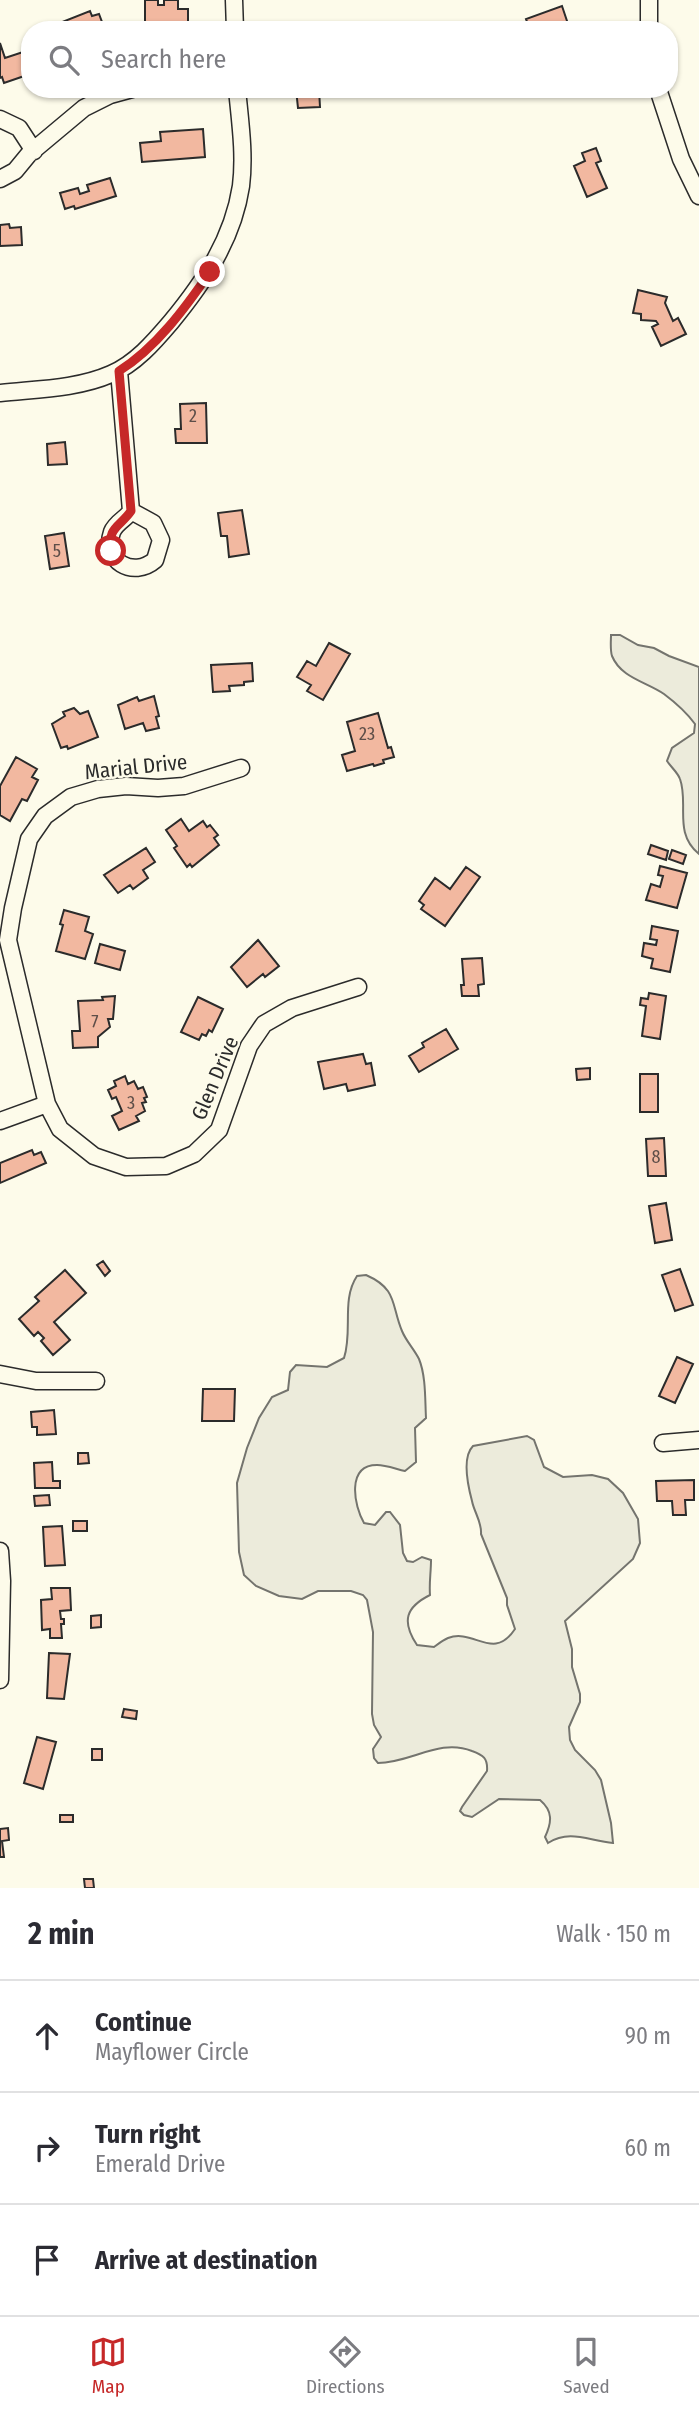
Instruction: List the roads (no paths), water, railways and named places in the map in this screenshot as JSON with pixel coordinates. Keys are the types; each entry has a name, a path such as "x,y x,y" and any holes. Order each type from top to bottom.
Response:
{"street":[{"path":"234,0 235,21"},
{"path":"649,0 649,21"},
{"path":"0,179 15,171 84,108 104,98"},
{"path":"0,393 66,386 119,371 165,328 199,288 218,256 241,186 242,144 238,98"},
{"path":"661,98 676,146 699,196"},
{"path":"0,119 19,128 34,151"},
{"path":"119,371 131,511"},
{"name":"Marial Drive","path":"47,1104 8,940 29,839 46,816 71,797 98,789 126,786 184,786 241,768"},
{"name":"Glen Drive","path":"47,1104 60,1129 94,1156 126,1167 166,1166 194,1154 219,1129 250,1046 264,1024 292,1008 358,987"},
{"path":"0,1121 47,1104"},
{"path":"0,1374 36,1381 96,1381"},
{"path":"663,1443 699,1440"},
{"path":"0,1551 0,1680"}]}
